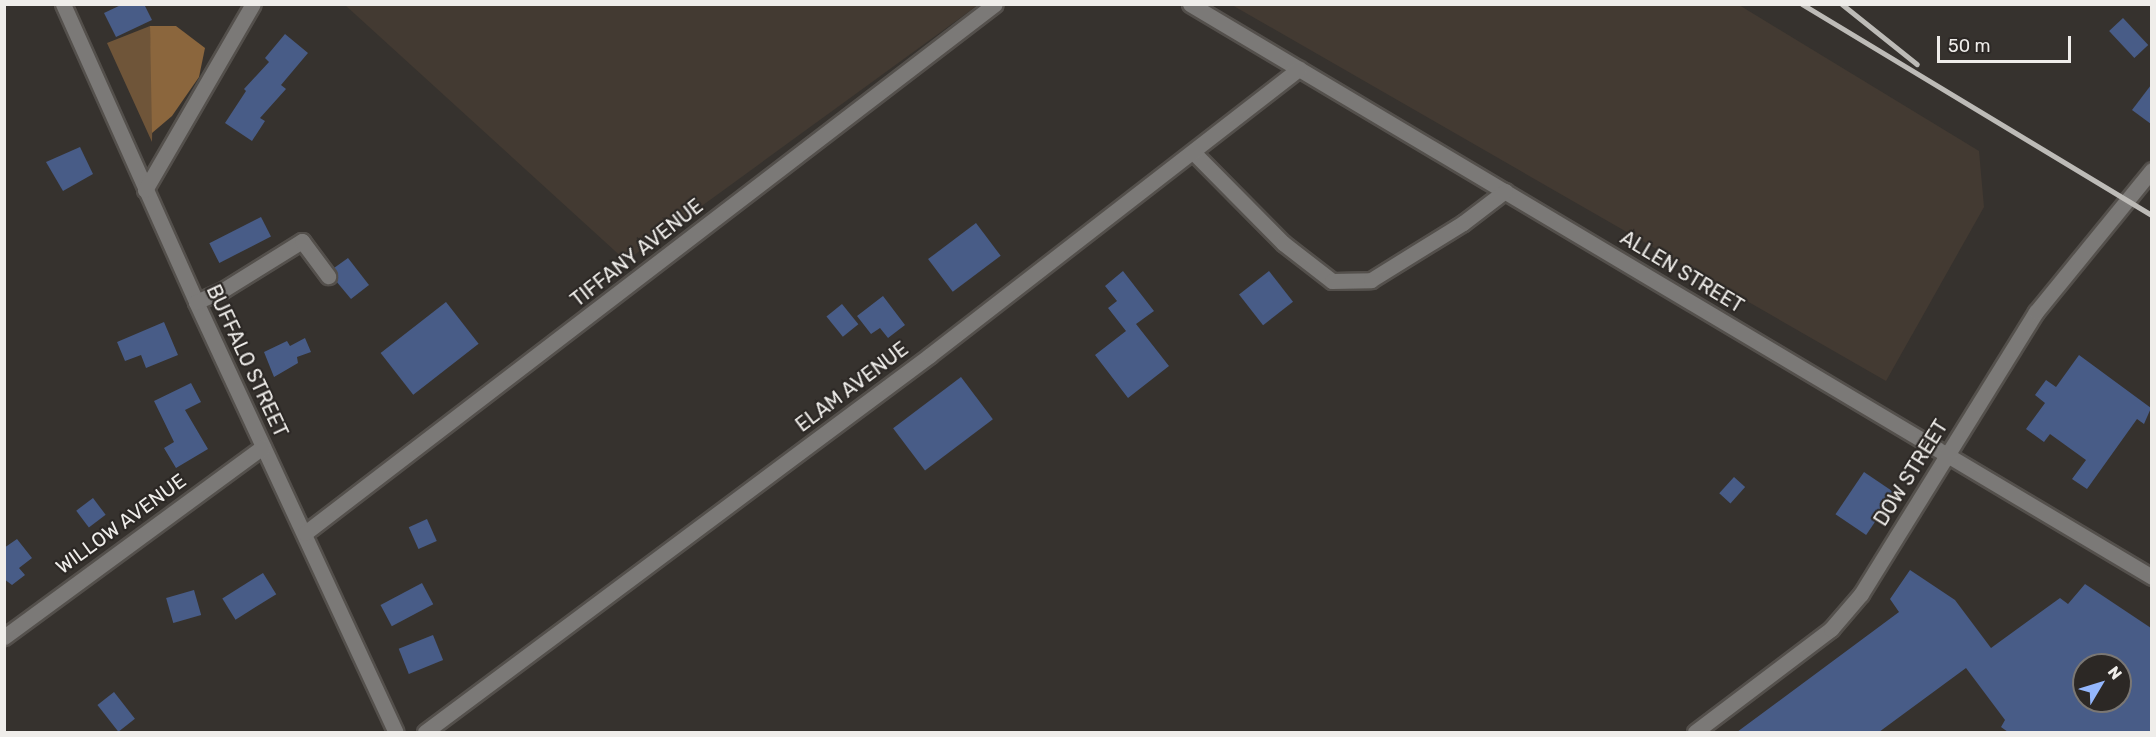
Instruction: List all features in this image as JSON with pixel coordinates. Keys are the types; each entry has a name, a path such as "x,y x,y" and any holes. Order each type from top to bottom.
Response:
{"street":[{"name":"BUFFALO STREET","path":"63,4 196,302 396,732"},
{"path":"145,190 253,4"},
{"name":"TIFFANY AVENUE","path":"305,533 995,4"},
{"name":"ALLEN STREET","path":"1190,4 2151,577"},
{"name":"ELAM AVENUE","path":"424,732 930,355 1299,69"},
{"path":"1193,152 1283,243 1332,281 1371,280 1464,223 1505,191"},
{"name":"DOW STREET","path":"1695,732 1832,629 1861,594 2036,312 2124,199 2151,170"},
{"path":"196,302 224,290 302,241 328,276"},
{"name":"WILLOW AVENUE","path":"4,637 263,447"}],"shaded area":[{"path":"345,5 978,5 626,261"},
{"path":"1232,5 1739,5 1979,151 1984,207 1886,381"},
{"path":"150,26 153,90 152,142 107,43"},
{"path":"150,26 176,26 205,48 199,77 172,116 152,133"}],"building":[{"path":"123,4 144,4 152,20 116,37 104,13"},
{"path":"2123,18 2148,45 2134,58 2109,31"},
{"path":"285,34 308,53 281,85 286,89 260,118 265,121 252,141 225,123 246,91 244,89 269,62 265,58"},
{"path":"2151,85 2151,124 2132,110"},
{"path":"80,147 93,174 63,191 46,162"},
{"path":"261,217 271,237 219,263 209,243"},
{"path":"976,223 1001,256 953,292 928,259"},
{"path":"348,258 369,285 351,299 336,281 334,268"},
{"path":"1123,271 1154,311 1136,324 1169,366 1128,398 1095,355 1126,331 1108,308 1117,301 1105,286"},
{"path":"1269,271 1293,302 1263,325 1239,294"},
{"path":"883,296 905,325 888,338 880,328 871,334 857,316"},
{"path":"446,302 479,344 413,395 381,353"},
{"path":"842,304 858,324 843,337 826,317"},
{"path":"164,322 178,355 146,368 141,355 125,361 117,342"},
{"path":"305,338 311,352 297,357 298,363 274,377 264,352 287,341 290,346"},
{"path":"2079,355 2151,408 2144,424 2137,419 2087,489 2072,479 2086,460 2050,434 2044,442 2026,429 2045,403 2035,395 2046,380 2056,387"},
{"path":"961,377 993,419 925,470 893,428"},
{"path":"191,383 201,402 185,410 208,449 176,468 164,448 174,442 154,401"},
{"path":"1864,472 1895,493 1866,535 1835,514"},
{"path":"1734,477 1745,487 1730,503 1719,493"},
{"path":"93,498 106,515 89,527 76,511"},
{"path":"427,519 437,541 418,549 409,527"},
{"path":"17,539 32,558 19,568 25,575 12,585 4,579 4,548"},
{"path":"1910,570 1955,600 1991,648 2060,598 2068,604 2085,584 2151,628 2151,732 2008,732 2001,727 2005,720 1966,668 1879,732 1737,732 1899,612 1890,599"},
{"path":"263,573 276,594 236,620 222,598"},
{"path":"422,583 433,604 392,626 381,605"},
{"path":"194,590 201,615 173,623 166,598"},
{"path":"433,635 443,660 409,674 399,649"},
{"path":"114,692 135,719 118,732 97,705"}],"railway":[{"path":"1802,4 2152,215"},
{"path":"1842,4 1917,64"}]}
